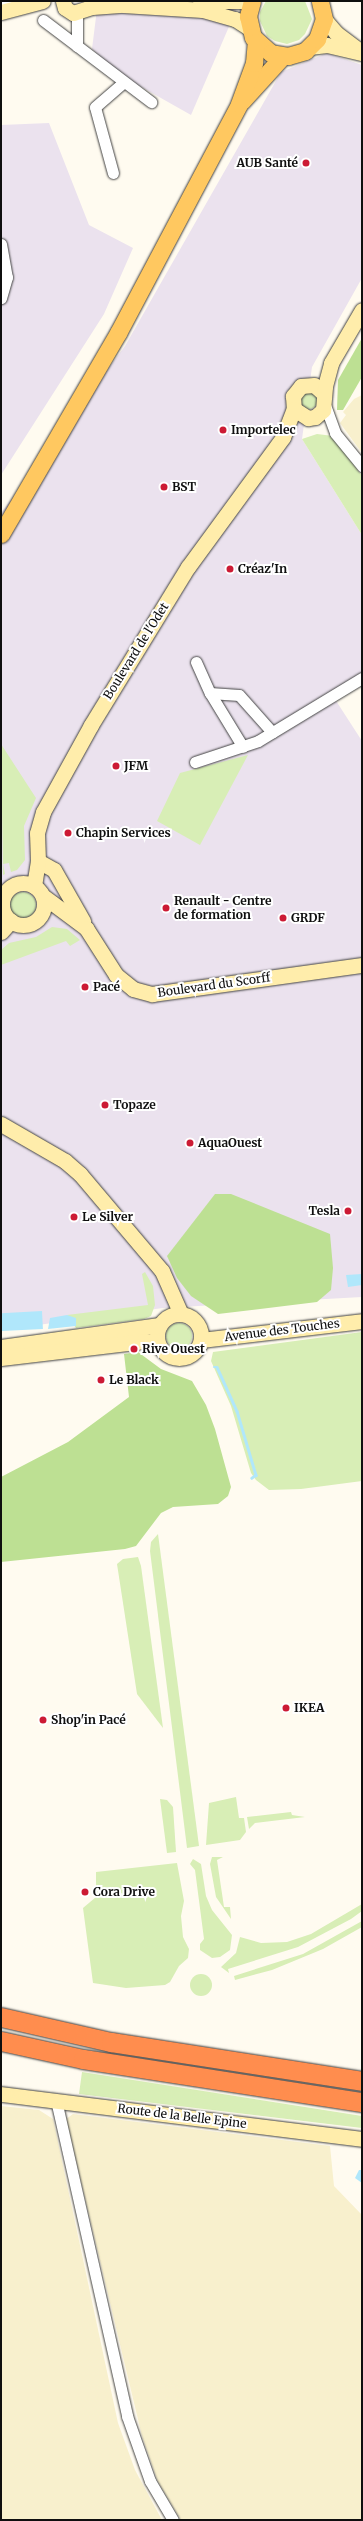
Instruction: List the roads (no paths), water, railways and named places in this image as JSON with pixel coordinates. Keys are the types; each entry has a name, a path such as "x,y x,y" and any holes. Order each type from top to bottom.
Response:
{"highway":[{"path":"1,2008 111,2042"},
{"path":"1,2017 111,2042 362,2081"},
{"path":"1,2042 83,2059 362,2102"}],"main road":[{"path":"1,533 118,333 239,104 254,63 253,35 248,16 252,1"},
{"path":"253,35 265,50 283,56 300,53 309,48 320,35 324,19 320,1"},
{"path":"239,104 283,56"}],"street":[{"path":"200,1 242,1"},
{"path":"5,7 37,3 76,6 123,5 190,8 226,16 253,35"},
{"path":"76,6 77,46"},
{"path":"324,19 336,33 362,53"},
{"path":"42,20 151,102"},
{"path":"309,48 327,45 362,53"},
{"path":"113,173 95,108 124,82"},
{"path":"1,244 7,277 1,298"},
{"name":"Boulevard de l'Odet","path":"38,891 37,833 43,812 91,725 188,567 283,437 294,409 292,401 295,392 301,386 310,384 331,363 362,310"},
{"name":"Boulevard de l'Odet","path":"283,437 311,417 325,399 331,363"},
{"path":"310,384 318,387 325,399 335,433"},
{"path":"294,409 311,417 335,433 362,466"},
{"path":"196,662 210,693 243,747"},
{"path":"195,762 243,747 272,732 362,678"},
{"path":"210,693 239,695 272,732"},
{"path":"38,861 54,870 80,923"},
{"path":"36,921 44,910 38,891 20,883 7,890 2,896 6,927 24,925 55,916 80,923"},
{"name":"Boulevard du Scorff","path":"38,891 80,923 116,975 133,989 152,994 362,965"},
{"path":"1,1124 65,1161 80,1174 162,1271 168,1283 182,1314 196,1322 201,1340 195,1351 180,1359 164,1353 157,1342 162,1322 168,1283"},
{"path":"1,1347 162,1322 182,1314"},
{"name":"Avenue des Touches","path":"201,1340 362,1321"},
{"path":"1,1358 144,1341 157,1342"},
{"name":"Route de la Belle Epine","path":"1,2094 362,2139"},
{"path":"56,2100 127,2416 150,2481 173,2520"}],"water":[{"path":"362,1274 362,1285 348,1287 346,1275"},
{"path":"42,1311 43,1329 2,1331 1,1313"},
{"path":"67,1315 76,1318 76,1326 48,1329 50,1318"},
{"path":"359,2170 362,2170 362,2183 355,2178"}],"waterway":[{"path":"214,1367 217,1367 237,1411 256,1475 252,1478"}],"place":[{"name":"AUB Santé","path":"306,163"},
{"name":"Importelec","path":"223,430"},
{"name":"BST","path":"164,487"},
{"name":"Créaz'In","path":"230,569"},
{"name":"JFM","path":"116,766"},
{"name":"Chapin Services","path":"68,833"},
{"name":"Renault - Centre de formation","path":"166,908"},
{"name":"GRDF","path":"283,918"},
{"name":"Pacé","path":"85,987"},
{"name":"Topaze","path":"105,1105"},
{"name":"AquaOuest","path":"190,1143"},
{"name":"Tesla","path":"348,1211"},
{"name":"Le Silver","path":"74,1217"},
{"name":"Rive Ouest","path":"134,1349"},
{"name":"Le Black","path":"101,1380"},
{"name":"IKEA","path":"286,1708"},
{"name":"Shop'in Pacé","path":"43,1720"},
{"name":"Cora Drive","path":"85,1892"}]}
